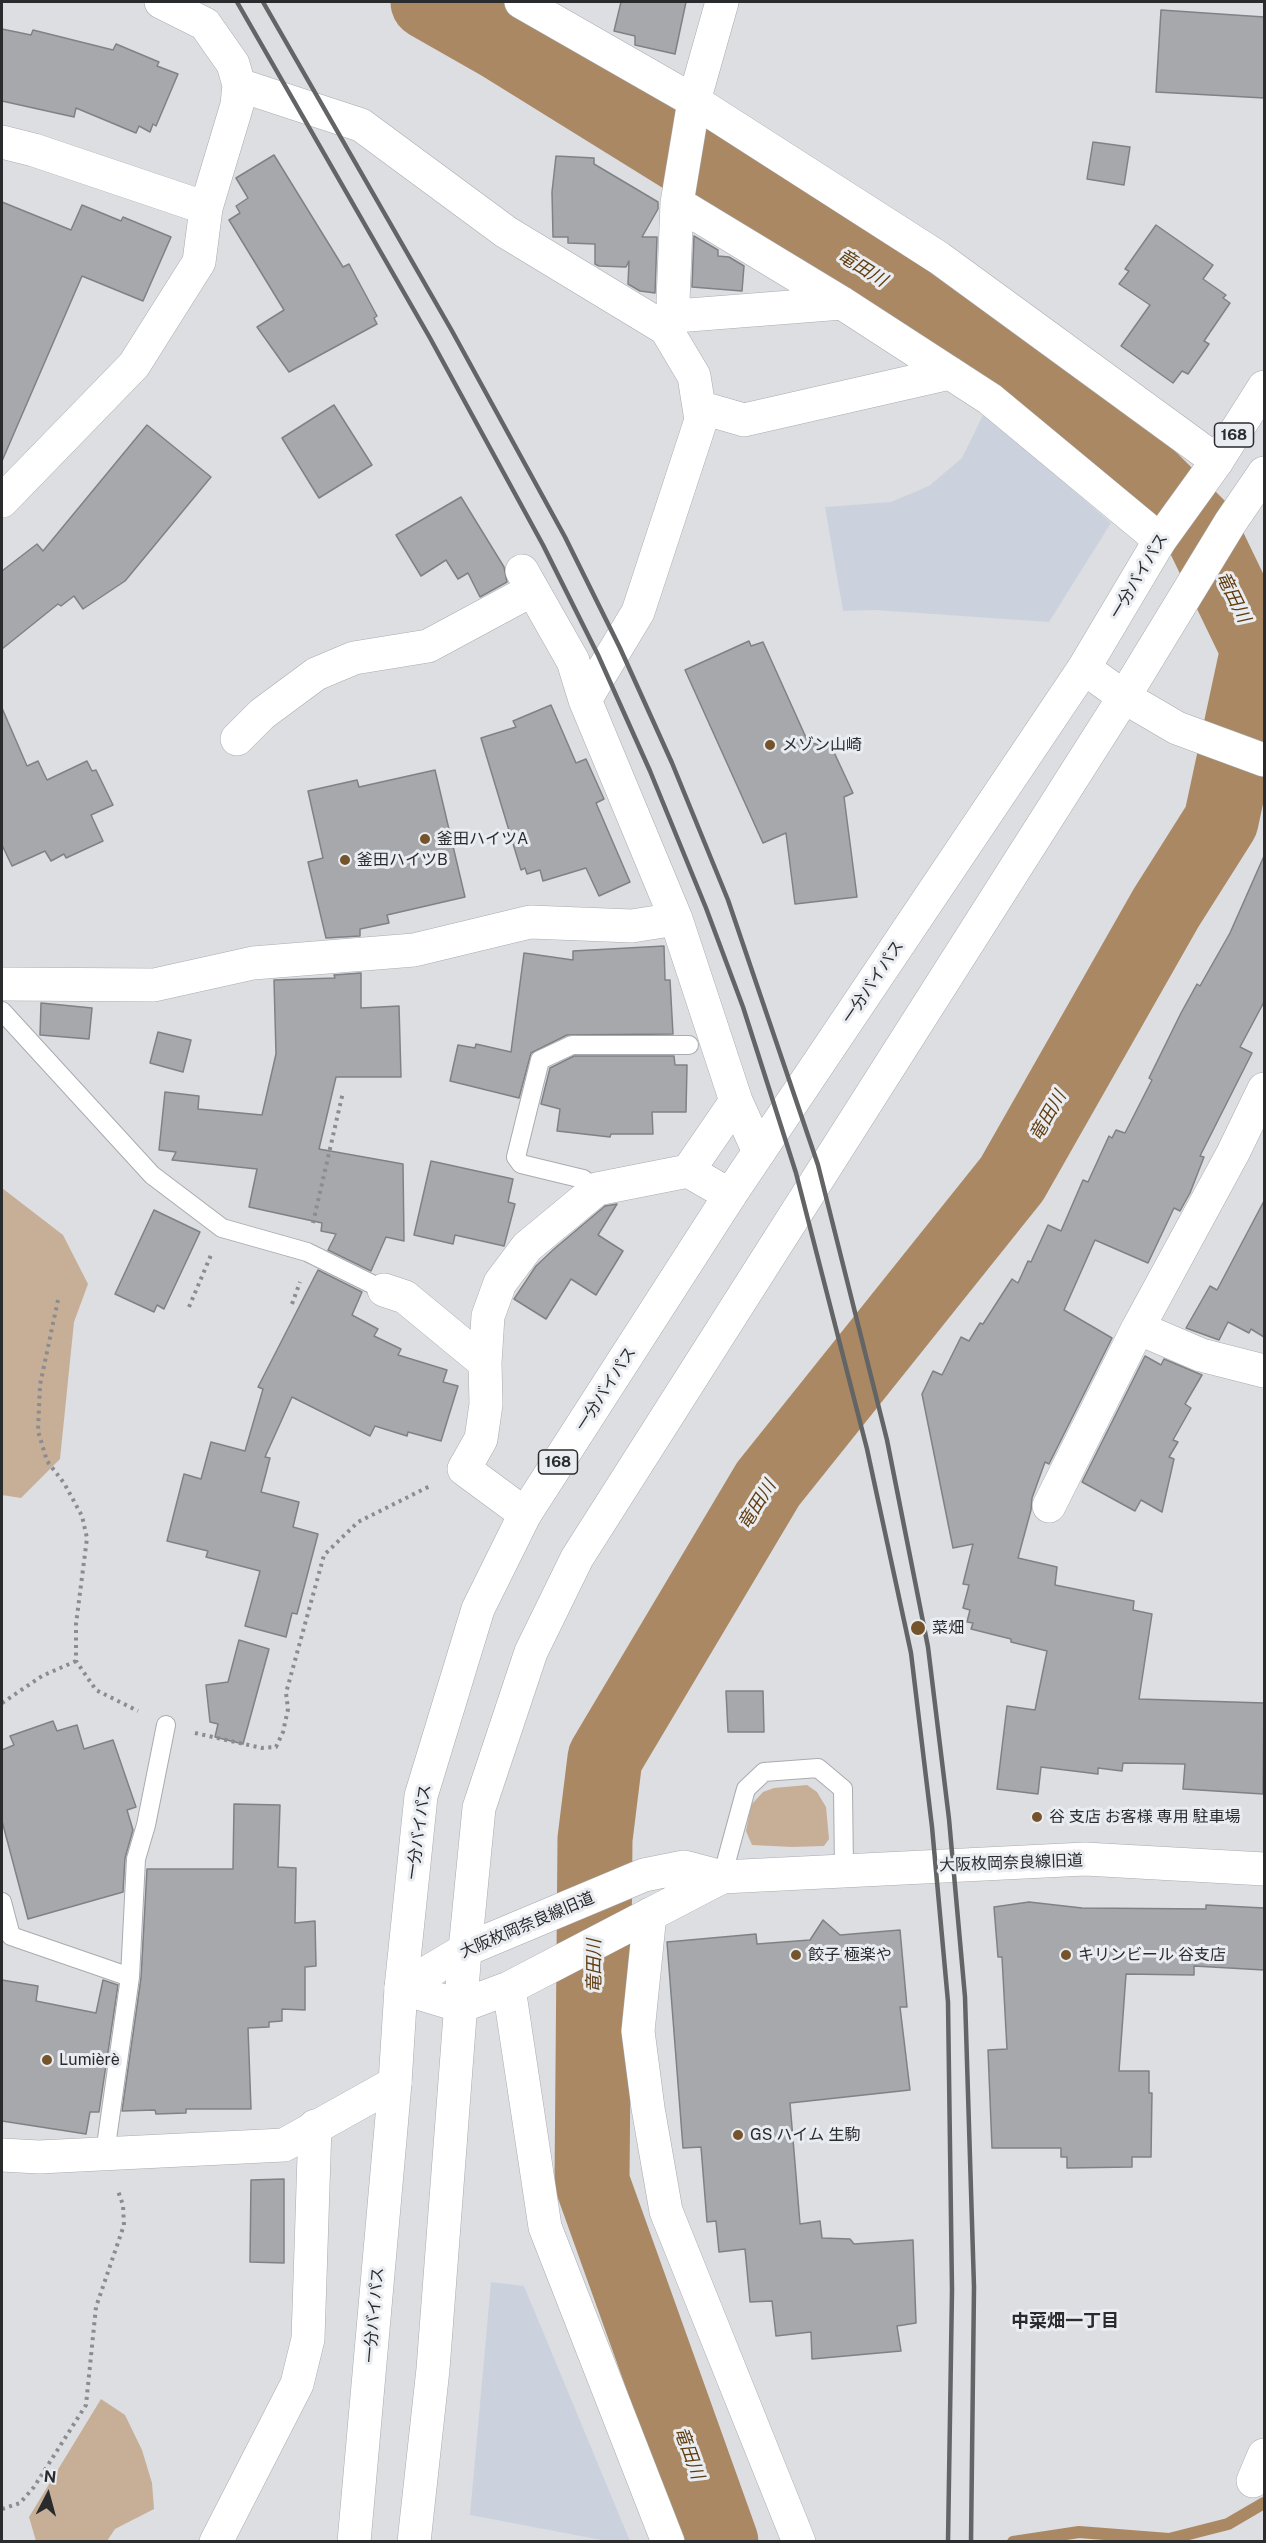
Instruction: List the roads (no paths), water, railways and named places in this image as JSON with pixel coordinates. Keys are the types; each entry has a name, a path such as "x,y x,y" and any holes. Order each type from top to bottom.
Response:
{"main road":[{"path":"2,501 134,365 199,262 206,208 237,105 239,86 233,64 205,24 161,2"},
{"path":"522,2 694,101 939,258 1209,472"},
{"path":"585,700 638,612 701,420 694,376 671,322 677,203 694,101 722,2"},
{"path":"239,86 361,124 506,232 671,322 842,303"},
{"path":"2,142 34,150 206,208"},
{"path":"677,203 842,303 990,399 1163,536"},
{"path":"699,407 744,420 950,373"},
{"name":"一分バイパス","path":"354,2541 395,2083 401,1989 421,1796 478,1609 525,1514 730,1195 1084,668 1163,536 1209,472 1264,387"},
{"path":"414,2541 433,2369 465,1950 479,1808 531,1652 577,1558 1124,697 1230,523 1264,473"},
{"path":"237,739 262,714 316,674 354,658 428,646 527,580 573,661 585,700 676,919 736,1101 759,1152"},
{"path":"1084,668 1124,697 1177,728 1264,760"},
{"path":"2,984 154,985 253,963 414,950 530,922 632,926 676,919"},
{"path":"1049,1506 1138,1328 1233,1153 1264,1089"},
{"path":"688,1171 736,1101"},
{"path":"525,1514 464,1468 481,1439 486,1404 485,1363 488,1316 500,1283 528,1246 597,1189 688,1171 730,1195"},
{"path":"384,1290 405,1297 485,1363"},
{"path":"1138,1328 1201,1355 1264,1371"},
{"name":"大阪枚岡奈良線旧道","path":"401,1989 465,1950 644,1875 684,1867 722,1877 1085,1860 1264,1869"},
{"name":"大阪枚岡奈良線旧道","path":"461,2006 521,1982 722,1877"},
{"path":"650,1914 638,2031 648,2108 666,2211 799,2541"},
{"path":"521,1982 545,2227 668,2541"},
{"path":"401,1989 461,2006"},
{"path":"2,2155 39,2157 284,2145 395,2083"},
{"path":"216,2541 297,2384 308,2339 315,2126"}],"lane":[{"path":"2,1011 152,1175 222,1228 306,1252 384,1290"},
{"path":"597,1189 583,1179 521,1164 516,1157 540,1060 572,1046 689,1045"},
{"path":"105,2153 130,1977 136,1859 146,1825 166,1725"},
{"path":"722,1877 746,1789 764,1772 818,1768 843,1789 844,1870"},
{"path":"2,1902 11,1936 130,1977"}],"waterway":[{"name":"竜田川","path":"428,2 500,43 887,283 1138,467 1200,529 1258,649"},
{"name":"竜田川","path":"721,2542 592,2182 595,1839 605,1758 768,1484 1012,1179 1166,908 1221,821 1258,649 1264,633"},
{"path":"1013,2542 1079,2532 1169,2539 1228,2524 1264,2503"}],"railway":[{"path":"237,2 430,338 543,545 598,655 650,771 706,908 743,1007 796,1173 867,1449 911,1653 932,1827 948,2002 952,2290 948,2542"},
{"path":"263,2 452,331 565,537 620,648 672,763 728,900 818,1165 887,1440 928,1647 949,1819 965,1997 974,2287 971,2542"}],"place":[{"name":"メゾン山崎","path":"770,745"},
{"name":"釜田ハイツA","path":"425,839"},
{"name":"釜田ハイツB","path":"345,860"},
{"name":"菜畑","path":"918,1628"},
{"name":"谷 支店 お客様 専用 駐車場","path":"1037,1817"},
{"name":"餃子 極楽や","path":"796,1955"},
{"name":"キリンビール 谷支店","path":"1066,1955"},
{"name":"Lumièrè","path":"47,2060"},
{"name":"GS ハイム 生駒","path":"738,2135"}],"district":[{"name":"中菜畑一丁目","path":"1065,2321"}]}
